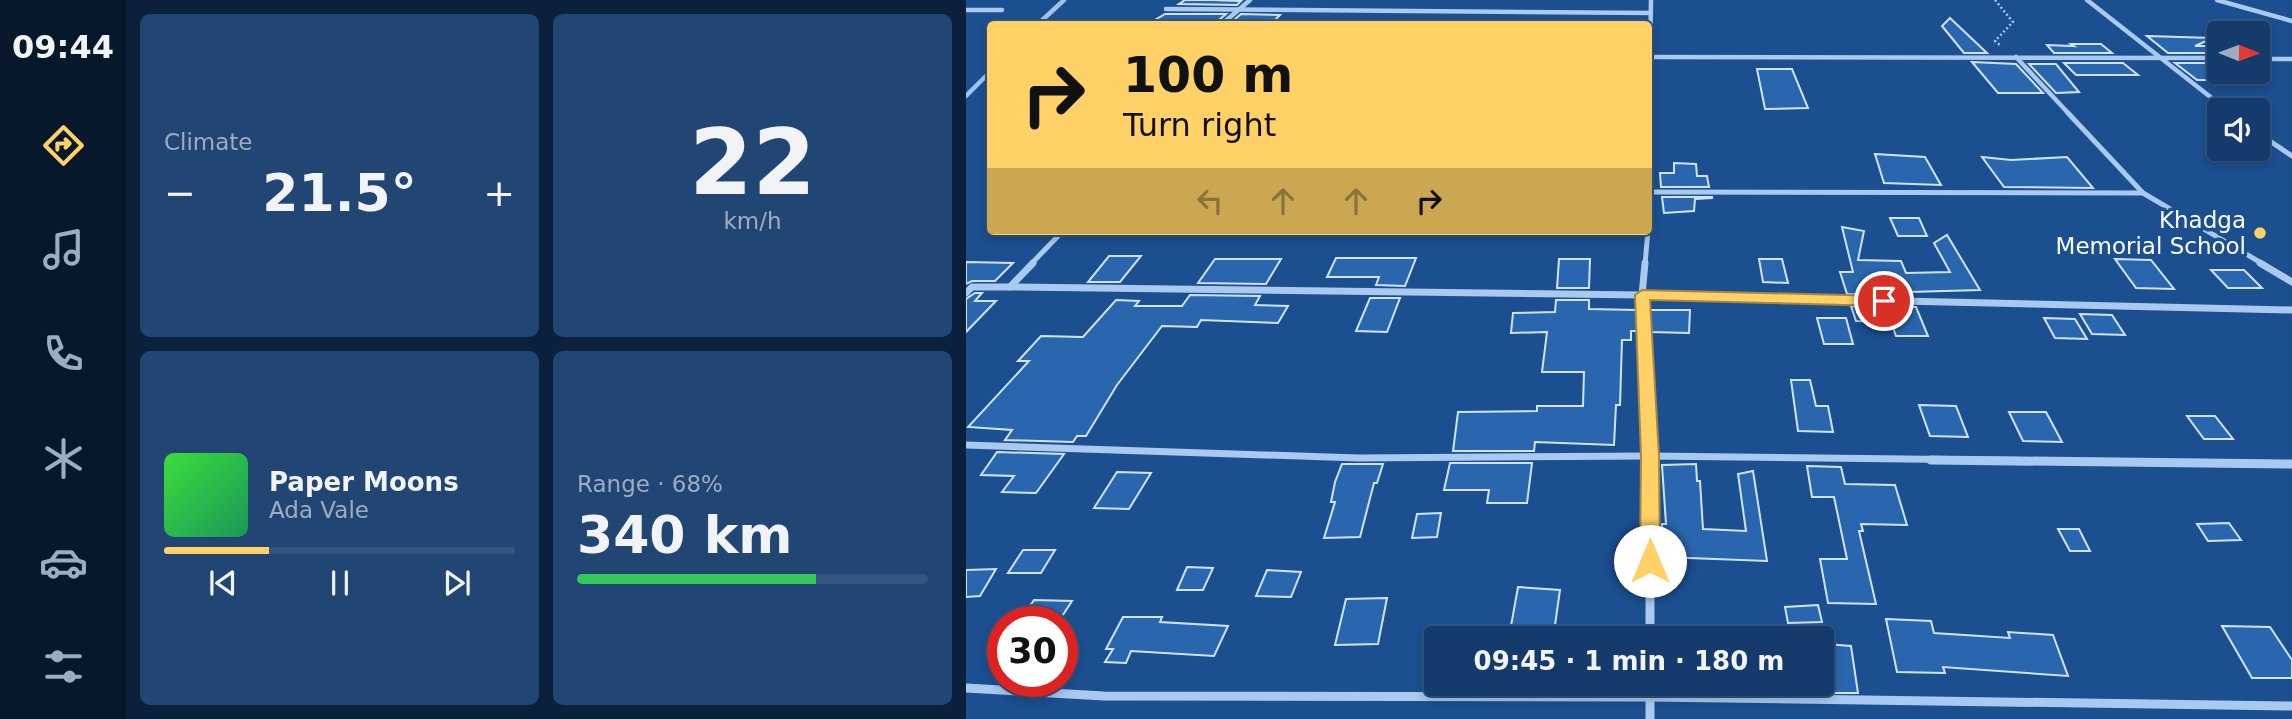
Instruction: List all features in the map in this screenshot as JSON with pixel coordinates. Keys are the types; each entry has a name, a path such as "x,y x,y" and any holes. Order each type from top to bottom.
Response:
{"street":[{"path":"1225,21 1250,0"},
{"path":"1651,0 1651,21"},
{"path":"2087,0 2211,98"},
{"path":"2217,0 2292,20"},
{"path":"1166,9 1651,13"},
{"path":"966,10 1002,10"},
{"path":"1652,57 2207,58"},
{"path":"2016,57 2143,193 2292,282"},
{"path":"2270,58 2292,59"},
{"path":"2270,140 2292,156"},
{"path":"1652,192 2143,193"},
{"path":"1010,287 1059,235"},
{"path":"1648,235 1642,295 1650,456 1650,626"},
{"path":"966,293 969,287 1010,287 1642,295 2292,310"},
{"path":"966,444 1358,458 1650,456 2292,464"},
{"path":"966,688 1104,696 1650,697 2292,706"},
{"path":"1650,697 1650,719"}],"path":[{"path":"1995,0 2013,22 1995,41 2016,57"}],"building":[{"path":"1185,0 1241,1 1237,5 1179,4"},
{"path":"1165,14 1226,14 1219,20 1155,20"},
{"path":"1241,14 1280,15 1275,20 1234,20"},
{"path":"1950,18 1987,53 1964,53 1942,26"},
{"path":"2147,36 2207,38 2207,41 2195,46 2207,46 2207,53 2168,53"},
{"path":"2071,44 2101,44 2112,53 2054,53 2047,45 2074,46"},
{"path":"1972,62 2016,64 2043,93 1998,93"},
{"path":"2064,63 2123,63 2138,75 2076,75"},
{"path":"2175,63 2207,63 2207,80 2197,80"},
{"path":"2029,64 2056,64 2079,92 2056,93"},
{"path":"1757,69 1792,69 1808,108 1765,109"},
{"path":"1875,154 1925,157 1941,185 1884,183"},
{"path":"1982,157 2011,160 2067,157 2093,188 2004,187"},
{"path":"1674,163 1696,164 1697,176 1707,176 1709,187 1661,187 1660,173 1674,173"},
{"path":"1662,197 1712,198 1695,199 1694,211 1664,213"},
{"path":"1890,218 1919,218 1927,236 1898,236"},
{"path":"1842,227 1864,231 1858,260 1901,261 1906,273 1950,272 1934,243 1947,235 1980,290 1909,292 1910,295 1847,294 1840,272 1853,272"},
{"path":"1109,256 1141,256 1120,282 1088,282"},
{"path":"1336,258 1416,258 1405,286 1376,285 1379,277 1327,277"},
{"path":"1215,259 1281,259 1266,284 1198,283"},
{"path":"1559,259 1590,259 1589,288 1557,288"},
{"path":"1759,259 1782,259 1788,283 1763,282"},
{"path":"2115,259 2151,260 2174,289 2136,288"},
{"path":"966,262 1013,263 995,281 972,281 966,284"},
{"path":"2211,270 2244,270 2262,288 2228,288"},
{"path":"975,293 982,293 975,301 996,301 966,332 966,299"},
{"path":"1190,295 1260,296 1255,305 1288,306 1278,323 1201,320 1197,327 1162,326 1117,385 1086,436 1077,436 1073,442 1005,440 1012,430 968,427 1029,361 1018,361 1041,336 1083,337 1116,300 1139,301 1135,306 1182,306"},
{"path":"1370,298 1400,298 1387,332 1356,331"},
{"path":"1556,300 1589,300 1589,309 1637,310 1638,331 1631,331 1631,340 1622,340 1620,405 1616,405 1614,445 1535,442 1534,451 1453,451 1458,412 1537,411 1537,406 1583,406 1584,372 1542,372 1547,332 1511,333 1513,313 1555,312"},
{"path":"1851,306 1916,307 1928,336 1896,336 1891,322 1856,321"},
{"path":"1649,310 1690,310 1689,333 1650,332"},
{"path":"2080,314 2112,315 2125,335 2092,334"},
{"path":"1817,318 1846,318 1853,344 1824,344"},
{"path":"2044,318 2075,319 2087,339 2055,338"},
{"path":"1791,380 1810,380 1816,406 1828,406 1833,432 1798,431"},
{"path":"1919,405 1956,406 1968,437 1930,436"},
{"path":"2009,412 2046,412 2062,442 2023,441"},
{"path":"2187,416 2215,416 2233,439 2204,439"},
{"path":"997,452 1064,454 1036,493 1002,492 1014,476 981,475"},
{"path":"1450,463 1532,463 1527,503 1487,503 1489,490 1444,490"},
{"path":"1342,464 1383,464 1377,483 1374,483 1360,537 1324,538 1335,502 1331,502 1335,482"},
{"path":"1696,464 1697,481 1700,481 1703,529 1746,531 1738,474 1753,471 1767,561 1663,557 1662,524 1666,524 1662,465"},
{"path":"1807,466 1841,467 1845,484 1895,485 1907,525 1861,524 1863,531 1859,531 1876,604 1828,603 1820,559 1847,559 1834,497 1812,497"},
{"path":"1117,472 1151,473 1129,509 1094,508"},
{"path":"1441,513 1437,537 1412,538 1417,514"},
{"path":"2229,523 2241,540 2208,541 2197,524"},
{"path":"2058,529 2079,529 2090,551 2070,551"},
{"path":"1023,550 1055,550 1041,573 1008,573"},
{"path":"1187,567 1213,568 1203,590 1177,590"},
{"path":"996,569 980,596 966,597 966,570"},
{"path":"1267,570 1301,572 1291,597 1256,596"},
{"path":"1518,587 1560,590 1555,626 1511,626"},
{"path":"1387,598 1378,644 1335,645 1346,599"},
{"path":"1034,600 1072,601 1069,606 1030,606"},
{"path":"1818,605 1822,622 1788,623 1785,607"},
{"path":"1123,617 1162,617 1160,622 1228,626 1214,656 1131,651 1126,663 1105,662 1113,649 1106,649"},
{"path":"1886,619 1931,621 1934,633 2010,638 2008,632 2053,635 2068,676 1943,667 1945,673 1897,672"},
{"path":"2222,626 2270,627 2292,660 2292,678 2252,678"},
{"path":"1834,645 1851,646 1858,693 1834,693"}],"waterway":[{"path":"1041,21 1064,0"},
{"path":"966,96 987,75"}],"place":[{"name":"Khadga Memorial School","path":"2260,233"}],"route":[{"path":"1650,561 1650,456 1642,295 1884,301"}]}
